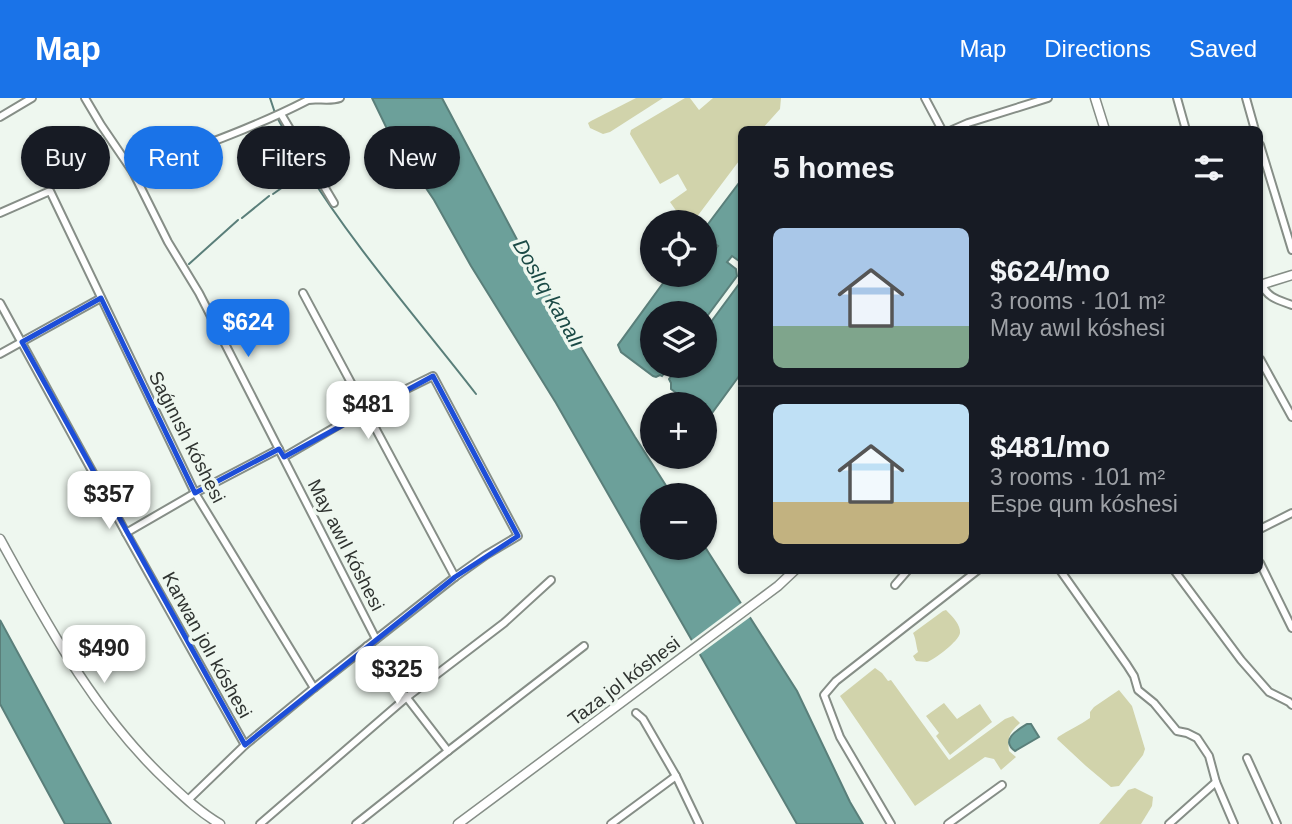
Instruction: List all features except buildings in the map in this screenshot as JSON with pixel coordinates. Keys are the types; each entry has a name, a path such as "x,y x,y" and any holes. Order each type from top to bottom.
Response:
{"main road":[{"path":"1095,98 1104,126"},
{"path":"1263,284 1292,275"},
{"path":"0,539 34,602 111,721 148,764 220,824"},
{"name":"Taza jol kóshesi","path":"458,824 792,574"}],"street":[{"path":"0,117 32,98"},
{"name":"May awıl kóshesi","path":"85,98 124,158"},
{"path":"223,137 311,99 340,98"},
{"path":"925,98 940,126"},
{"path":"961,126 1048,98"},
{"path":"1177,98 1185,126"},
{"path":"1245,98 1254,126"},
{"path":"281,114 334,203"},
{"path":"1263,155 1292,250"},
{"name":"May awıl kóshesi","path":"142,189 168,242 199,293 376,639"},
{"name":"Saǵınısh kóshesi","path":"0,213 50,191 195,493 314,688"},
{"path":"1263,289 1269,296 1292,305"},
{"path":"303,293 455,577"},
{"path":"0,354 101,298"},
{"name":"Karwan jolı kóshesi","path":"0,303 245,745"},
{"path":"1263,364 1292,417"},
{"path":"188,800 245,745 314,688 455,577 518,536 433,376 366,409 284,457"},
{"path":"126,533 279,449"},
{"path":"1263,528 1292,513"},
{"path":"1263,570 1291,624"},
{"path":"895,585 905,574"},
{"path":"891,824 840,737 824,695 836,681 973,574"},
{"path":"1063,574 1128,665 1138,690 1154,703 1177,731 1197,738 1209,756 1216,782 1234,824"},
{"path":"1177,574 1260,682 1269,692 1292,705"},
{"path":"260,824 407,697 504,623 551,580"},
{"path":"367,646 448,751"},
{"path":"356,824 584,646"},
{"path":"636,713 643,719 676,776 699,824"},
{"path":"1247,758 1277,824"},
{"path":"611,824 676,776"},
{"path":"1169,824 1216,782"},
{"path":"948,824 1002,785"}],"highlighted area":[{"path":"101,298 195,493 279,449 284,457 433,376 518,536 455,577 245,745 22,342"}],"green space":[{"path":"636,98 663,98 610,132 603,134 590,128 588,123 591,121"},
{"path":"685,98 690,98 699,110 713,98 781,98 780,109 765,126 738,126 738,162 702,210 676,210 670,202 687,190 678,174 660,184 630,134 631,130"},
{"path":"946,610 959,627 959,636 946,650 930,661 916,661 913,656 918,652 913,633"},
{"path":"875,668 888,681 891,680 949,760 1013,716 1020,723 1010,735 1008,746 1009,751 1016,757 1001,770 994,759 985,757 915,806 840,696"},
{"path":"1119,690 1132,706 1145,749 1119,786 1111,787 1057,739 1090,718 1094,707"},
{"path":"944,703 957,719 980,704 992,722 950,755 936,736 939,733 926,716"},
{"path":"1135,788 1153,797 1152,806 1141,824 1099,824 1128,790"}],"water":[{"path":"372,98 442,98 457,126 386,126"},
{"path":"460,132 522,249 640,445 640,469 655,469 664,483 640,483 640,550 556,403 471,266 427,189 460,189"},
{"path":"738,184 738,260 732,256 727,262 736,269 737,276 717,303 650,301 660,287 717,287 717,212"},
{"path":"738,285 738,377 717,406 717,392 675,392 671,389 669,379 717,378 717,314"},
{"path":"640,315 640,366 621,352 618,345"},
{"path":"646,560 713,560 797,691 863,824 797,824"},
{"path":"0,620 111,824 65,824 0,704"},
{"path":"1027,724 1031,724 1039,737 1015,751 1009,743 1010,739"}],"pier":[{"path":"744,601 753,615 696,657 688,643"}],"waterway":[{"path":"270,98 275,113"},
{"path":"278,119 323,196 476,394"},
{"path":"273,194 280,189"},
{"path":"242,218 269,196"},
{"path":"189,264 238,220"}],"water label":[{"name":"Doslıq kanalı","path":"549,293"}]}
